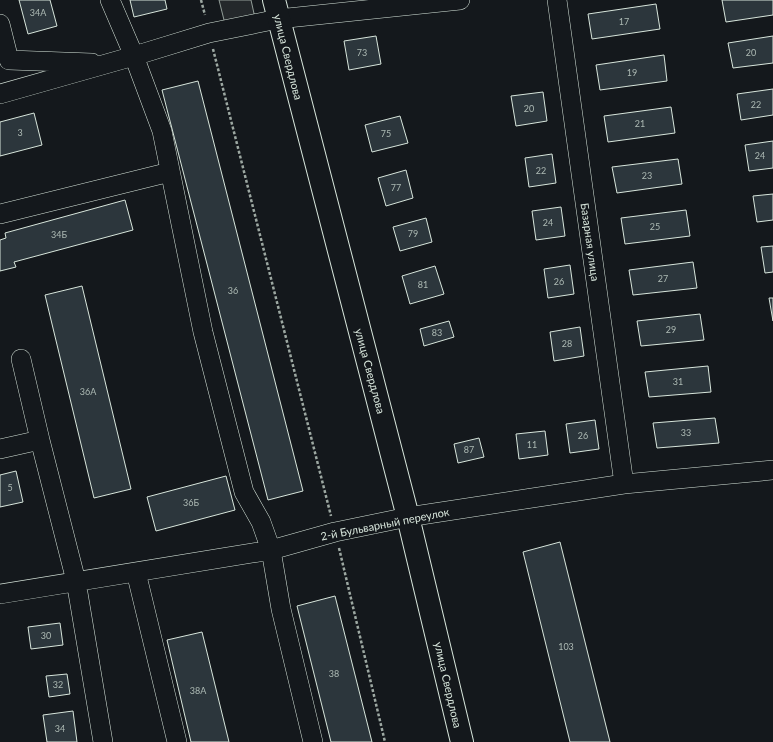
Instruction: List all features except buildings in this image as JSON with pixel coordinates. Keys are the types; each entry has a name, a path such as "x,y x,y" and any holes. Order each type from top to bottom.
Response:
{"main road":[{"name":"улица Свердлова","path":"276,10 408,517 462,742"}],"street":[{"path":"110,0 134,56 162,131 203,332 244,492 261,522 271,550 281,609 313,742"},
{"path":"0,94 134,56 209,33 276,10 460,0"},
{"name":"Базарная улица","path":"557,0 624,484"},
{"path":"0,24 9,60 110,63"},
{"path":"0,214 170,172"},
{"path":"21,359 76,581 103,742"},
{"path":"0,449 40,440"},
{"name":"2-й Бульварный переулок","path":"0,594 271,550 336,532 408,517 624,484 773,470"},
{"path":"136,572 177,742"}],"path":[{"path":"201,0 336,532 385,742"}],"shaded area":[{"path":"219,0 251,0 255,18 225,24"}]}
